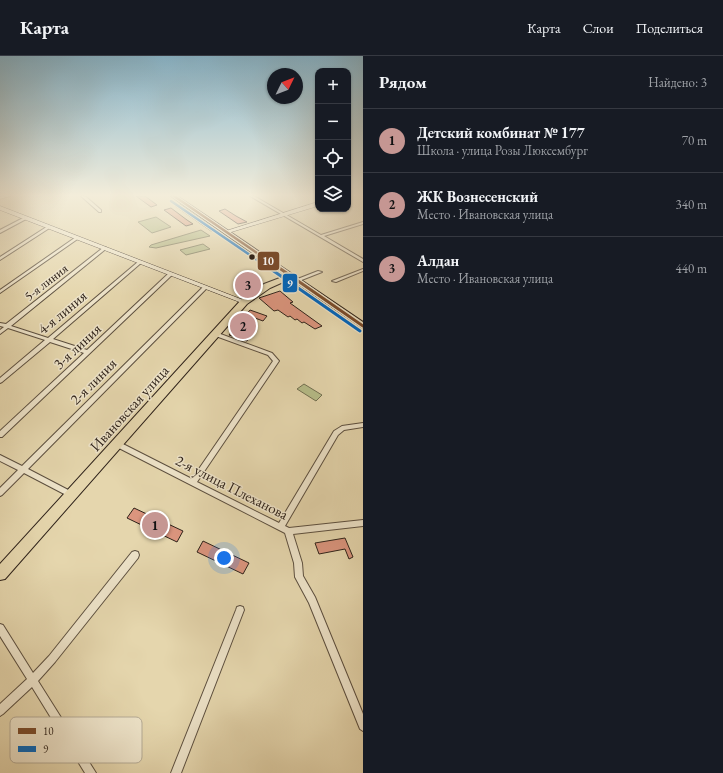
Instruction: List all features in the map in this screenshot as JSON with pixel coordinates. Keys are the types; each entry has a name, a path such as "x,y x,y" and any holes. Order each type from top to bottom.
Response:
{"main road":[{"path":"222,229 363,326"},
{"name":"Ивановская улица","path":"0,574 244,302 267,286 294,278"}],"street":[{"path":"0,259 45,229"},
{"path":"55,229 244,302"},
{"path":"226,232 234,229"},
{"path":"310,229 363,261"},
{"path":"321,236 342,229"},
{"path":"0,292 77,238"},
{"name":"5-я линия","path":"0,332 105,248"},
{"name":"4-я линия","path":"0,381 140,262"},
{"path":"334,281 363,270"},
{"path":"294,278 320,272"},
{"name":"3-я линия","path":"0,435 171,274"},
{"name":"2-я линия","path":"0,493 205,288"},
{"path":"0,324 88,352"},
{"path":"194,481 276,360 270,354 215,334"},
{"path":"363,425 342,428 336,433 284,529 298,563 299,577 312,600 363,726"},
{"name":"2-я улица Плеханова","path":"117,444 194,481 284,529 363,523"},
{"path":"0,458 72,495"},
{"path":"0,711 33,680 135,555"},
{"path":"176,773 240,610"},
{"path":"0,628 56,717"},
{"path":"85,763 91,773"}],"green space":[{"path":"147,229 163,229 152,233"},
{"path":"201,230 210,236 156,248 149,247 151,245"},
{"path":"203,244 210,249 186,255 180,250"},
{"path":"304,384 322,395 316,401 297,389"}],"building":[{"path":"247,279 257,287 250,290 239,282"},
{"path":"280,291 293,302 290,303 322,326 315,329 304,322 302,323 297,319 295,320 290,316 288,317 278,310 274,311 259,298"},
{"path":"250,310 267,316 263,321 255,318 244,330 253,333 247,341 229,335"},
{"path":"134,508 183,531 177,542 127,518"},
{"path":"345,538 353,557 349,559 345,549 319,554 315,543"},
{"path":"203,541 249,563 243,574 197,552"}],"transit line":[{"name":"9","path":"212,229 360,331"},
{"name":"10","path":"223,229 363,326"}],"place":[{"name":"Алдан","path":"248,285"},
{"name":"ЖК Вознесенский","path":"243,326"},
{"name":"Детский комбинат № 177","path":"155,525"}]}
